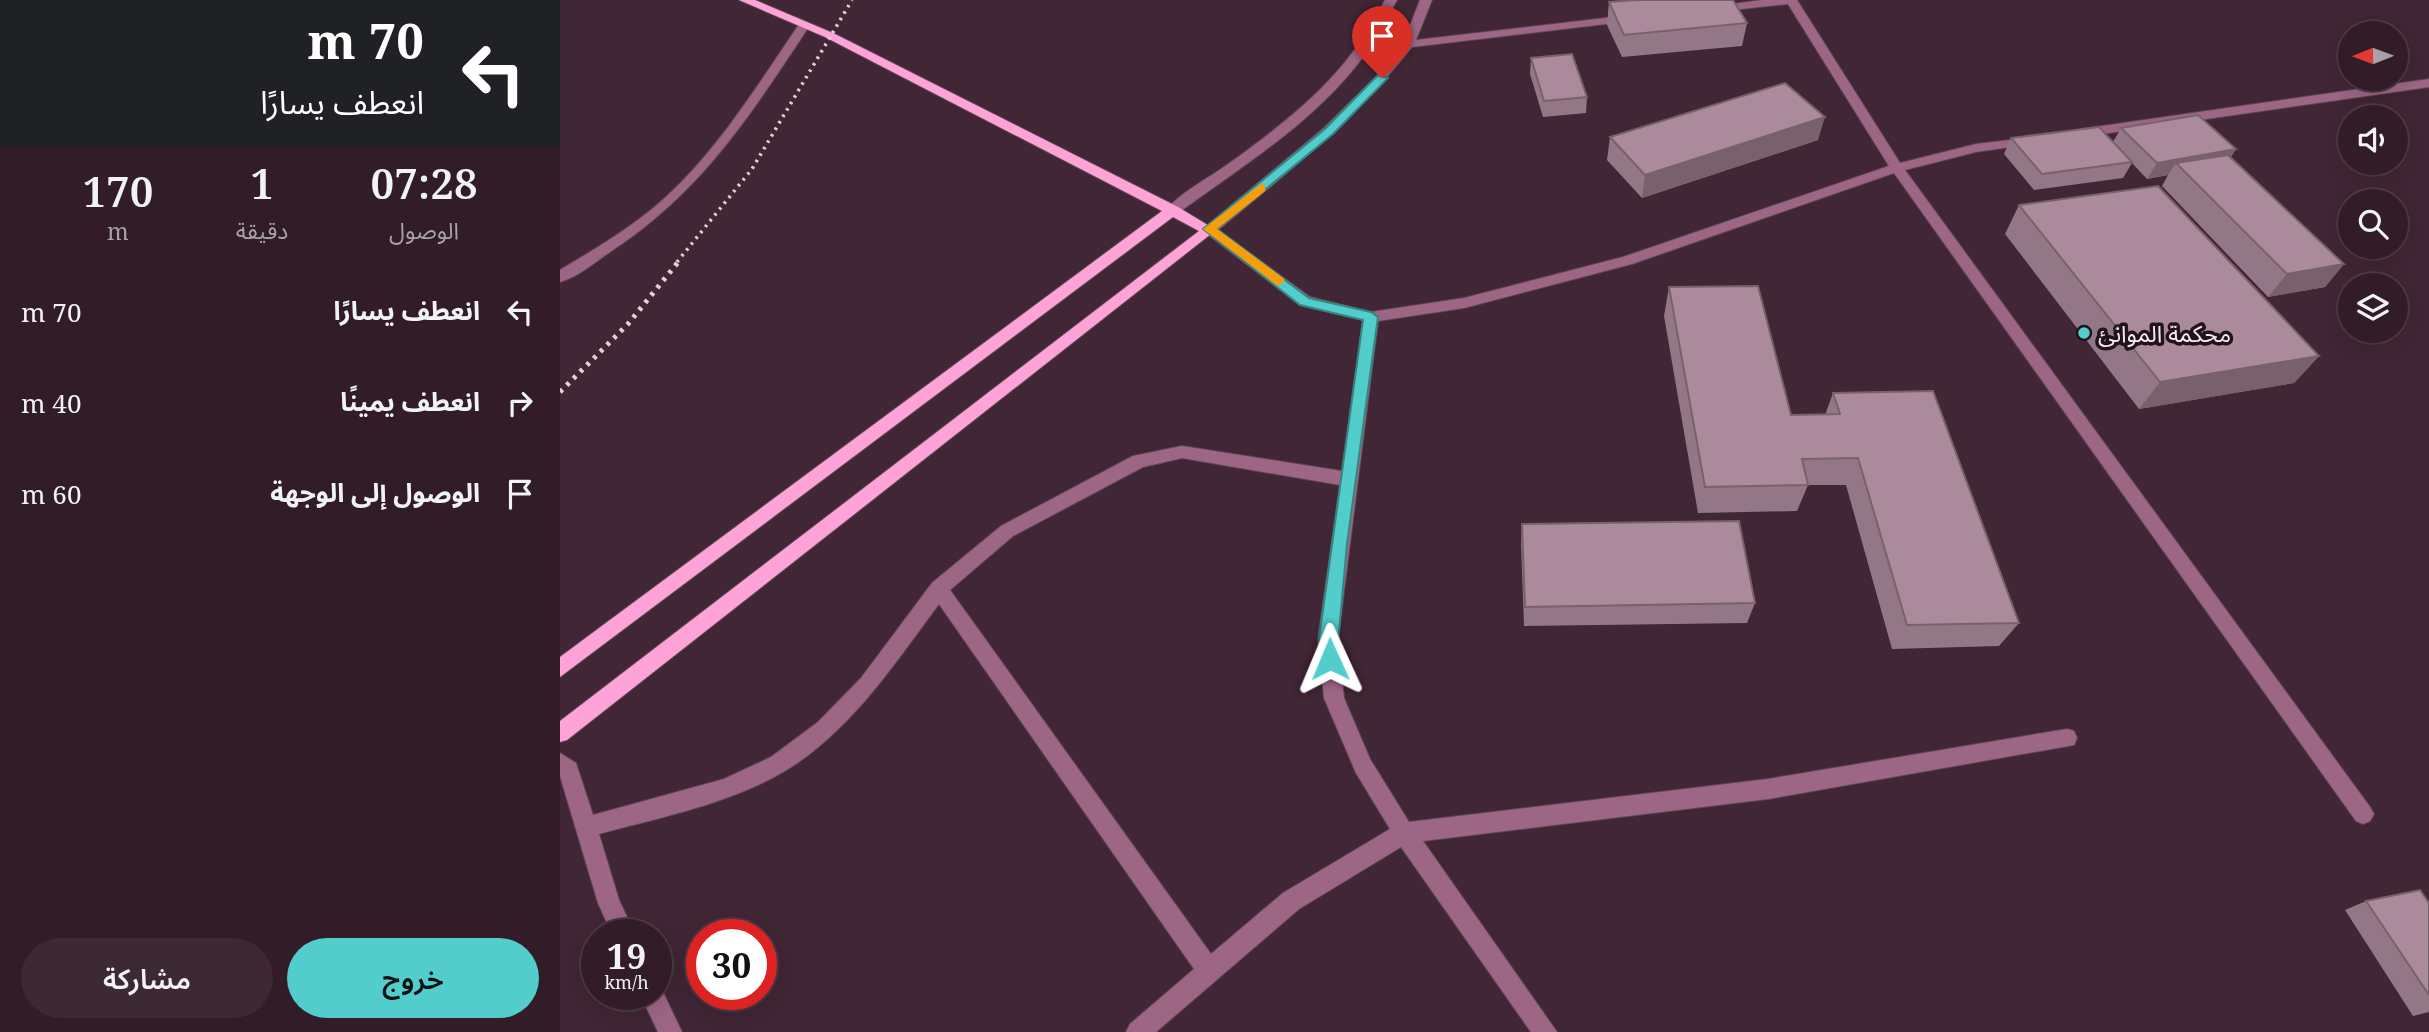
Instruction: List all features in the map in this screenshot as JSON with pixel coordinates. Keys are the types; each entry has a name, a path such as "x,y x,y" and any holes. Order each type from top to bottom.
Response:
{"main road":[{"path":"560,733 1209,229 828,35 745,0"},
{"path":"560,668 1173,210"}],"street":[{"path":"1173,210 1303,113 1350,70 1367,47 1391,0"},
{"path":"1426,0 1408,45 1382,78 1329,131 1209,229 1305,301 1371,317 1464,303 1627,261 1897,168 1976,148 2044,138"},
{"path":"1697,10 1791,0 1897,168 2363,814"},
{"path":"1367,47 1408,45 1644,17"},
{"path":"560,277 606,250 670,200 723,142 804,25"},
{"path":"2072,134 2429,83"},
{"path":"1371,317 1328,639 1334,698 1363,766 1404,833 1545,1032"},
{"path":"586,827 727,788 778,764 825,729 868,684 939,589 1007,531 1139,461 1182,452 1348,479"},
{"path":"939,589 1209,971"},
{"path":"1138,1032 1291,901 1404,833 1768,789 2067,738"},
{"path":"560,763 569,770 609,903 617,919"},
{"path":"660,1010 670,1032"}],"building":[{"path":"1733,0 1747,23 1624,35 1609,2"},
{"path":"1572,54 1587,97 1544,101 1531,58"},
{"path":"1785,83 1825,117 1645,175 1610,137"},
{"path":"2198,115 2236,149 2157,163 2121,128"},
{"path":"2099,127 2132,162 2042,174 2011,138"},
{"path":"2228,155 2344,264 2287,274 2176,163"},
{"path":"2158,186 2319,356 2160,382 2019,205"},
{"path":"1758,286 1791,415 1840,414 1833,393 1933,391 2019,623 1907,625 1858,458 1802,459 1808,485 1705,487 1669,287"},
{"path":"1739,521 1755,603 1525,607 1522,524"},
{"path":"2420,890 2429,903 2429,995 2366,901"}],"railway":[{"path":"677,262 752,169 852,0"},
{"path":"560,392 628,324 679,261"}],"slow traffic":[{"path":"1261,188 1209,229 1278,281"}],"place":[{"name":"محكمة الموانئ","path":"2084,333"}],"route":[{"path":"1330,659 1328,639 1338,544 1371,317 1305,301 1209,229 1329,131 1382,78"}]}
